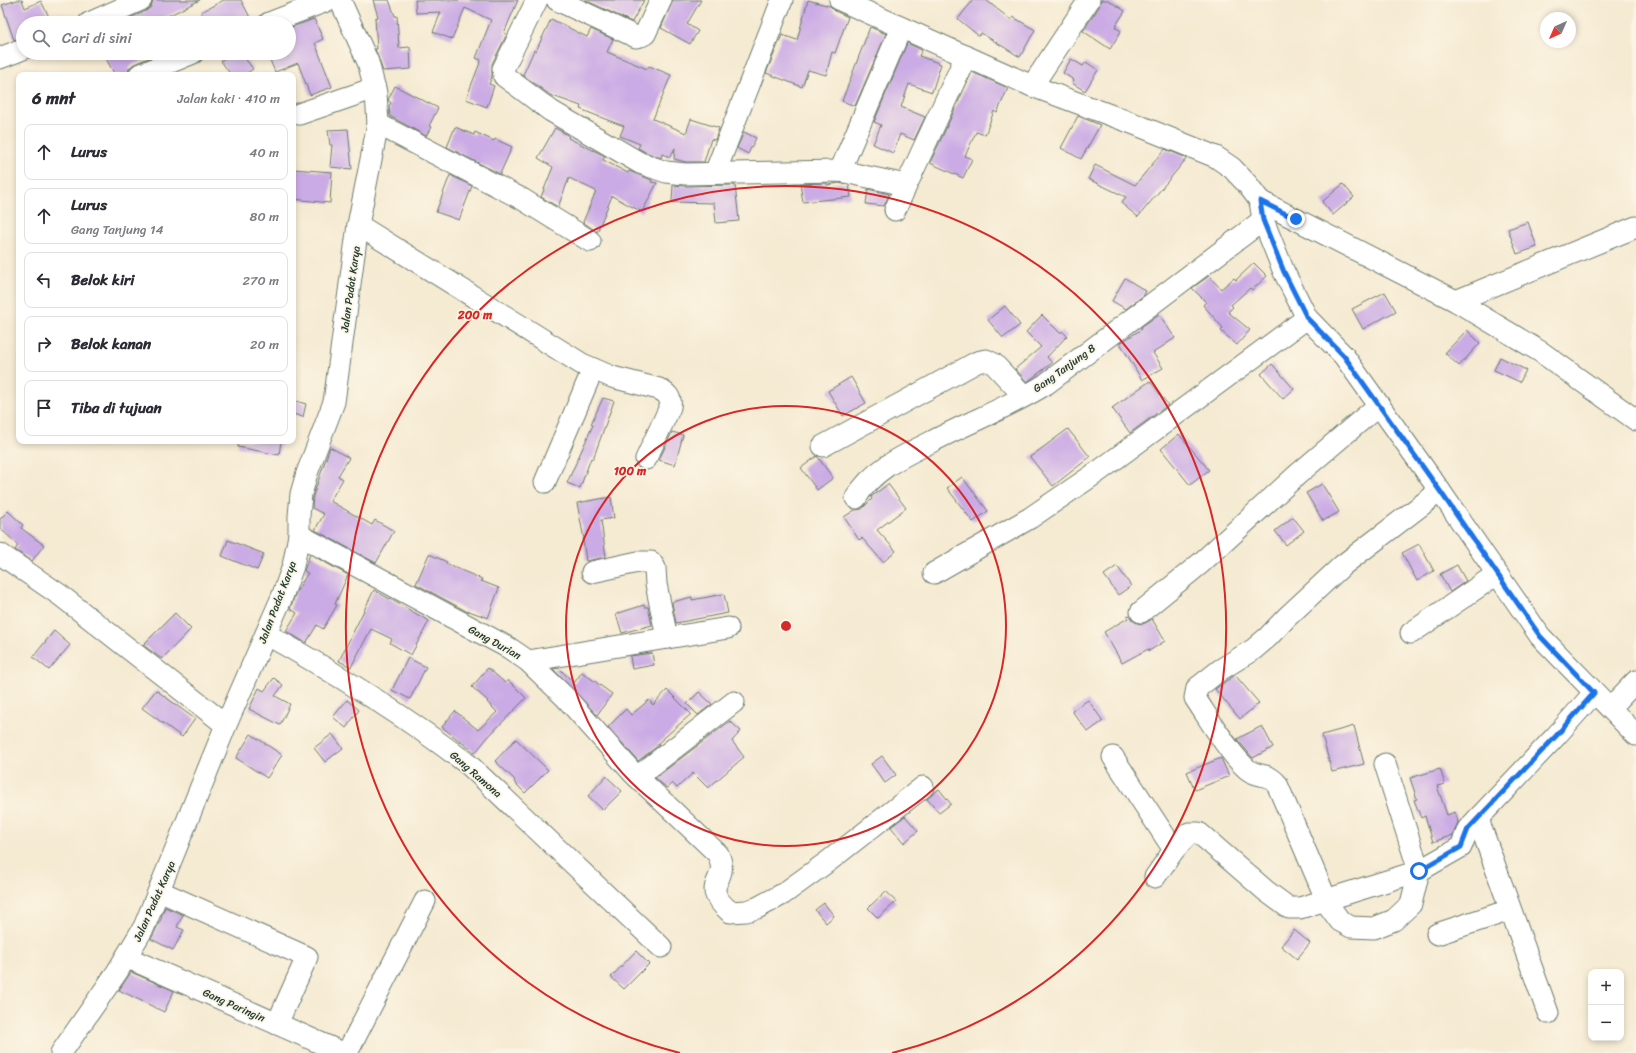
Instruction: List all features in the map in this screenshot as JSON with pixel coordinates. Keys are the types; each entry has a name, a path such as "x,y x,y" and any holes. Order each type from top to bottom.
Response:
{"street":[{"path":"105,16 141,0"},
{"path":"287,16 329,0"},
{"name":"Jalan Padat Karya","path":"61,1053 126,957 144,926 293,566 299,535 301,494 307,473 334,402 358,225 378,124 375,88 368,62 340,0"},
{"path":"537,0 503,69 504,76 551,110 640,163 666,172 685,174 840,172 906,185"},
{"path":"558,0 636,37 645,34 661,0"},
{"path":"715,173 782,0"},
{"path":"840,0 1032,86 1137,124 1216,157 1232,168 1248,185 1261,210 1284,272 1307,318 1344,356 1440,491 1540,636 1594,693 1636,734"},
{"path":"1032,86 1089,0"},
{"path":"840,172 901,28"},
{"path":"0,58 16,52"},
{"path":"895,210 966,56"},
{"path":"146,72 176,60"},
{"path":"299,114 375,88"},
{"path":"378,124 522,199 590,241"},
{"path":"1261,210 1456,301 1541,352 1636,420"},
{"name":"Gang Tanjung 8","path":"856,498 862,488 872,478 890,464 1046,384 1261,210"},
{"path":"358,225 582,364 612,377 659,388 669,396 671,402 670,407 646,459"},
{"path":"1456,301 1636,227"},
{"path":"934,573 1036,514 1099,471 1307,318"},
{"path":"823,446 977,362 986,360 994,364 1024,396"},
{"path":"545,482 593,369"},
{"path":"1141,612 1201,563 1296,475 1379,405"},
{"path":"1386,764 1419,871 1411,904 1394,920 1374,928 1351,927 1340,921 1328,906 1327,900 1277,784 1271,777 1255,774 1238,760 1195,698 1197,688 1220,670 1254,649 1268,638 1287,617 1343,565 1440,491"},
{"name":"Gang Durian","path":"299,535 509,648 528,660 566,698 637,777 715,851 722,864 721,872 714,886 714,893 718,900 730,912 746,911 757,908 783,894 802,881 922,786"},
{"path":"0,554 60,595 226,725"},
{"path":"592,572 638,562 651,562 655,568 656,584 667,638"},
{"path":"1411,634 1497,574"},
{"path":"528,660 728,628"},
{"name":"Gang Ramona","path":"266,634 322,666 374,699 469,765 661,947"},
{"path":"1610,708 1636,681"},
{"path":"1155,877 1174,850 1189,833 1199,833 1266,891 1289,908 1300,908 1419,871 1461,847 1468,829 1556,736 1594,693"},
{"path":"637,777 734,702"},
{"path":"1114,757 1174,850"},
{"path":"1478,819 1548,1013"},
{"path":"159,891 307,957 277,1024"},
{"path":"347,1053 425,901"},
{"path":"1437,934 1510,910"},
{"name":"Gang Paringin","path":"126,957 343,1053"}],"building":[{"path":"17,0 22,0 25,8 41,1 48,16 16,16 16,39 14,40 2,5"},
{"path":"153,0 200,0 168,16 135,16 151,7"},
{"path":"224,0 241,0 249,16 203,16 201,12"},
{"path":"373,0 389,0 395,16 397,16 399,48 410,47 411,69 383,71 375,49 377,49 375,18 378,17"},
{"path":"415,0 518,0 504,33 507,34 492,64 492,77 489,84 494,86 487,107 466,99 481,60 476,58 491,20 465,8 452,39 433,32 441,12 416,13"},
{"path":"585,0 644,0 632,22"},
{"path":"673,0 701,0 687,24 698,31 690,44 661,28"},
{"path":"808,0 830,6 835,11 848,17 835,53 832,52 826,75 808,70 802,87 766,73 782,35 797,40"},
{"path":"973,0 986,0 1011,20 1013,17 1035,30 1020,57 981,33 979,36 958,19"},
{"path":"1101,0 1108,0 1125,11 1115,27 1121,31 1110,49 1083,31 1099,7"},
{"path":"314,19 323,39 315,43 332,87 310,95 298,63 275,72 270,60 296,60 296,25"},
{"path":"551,19 587,37 591,29 613,39 607,52 647,69 649,66 671,75 653,119 686,133 691,119 719,128 715,140 711,139 704,162 686,162 674,159 675,148 670,157 662,154 661,158 645,152 638,148 640,144 620,136 624,126 580,109 581,106 550,95 523,75 534,50 536,51"},
{"path":"870,27 886,34 855,106 842,101"},
{"path":"907,43 922,50 919,56 941,64 932,92 909,84 901,107 925,117 914,140 900,134 893,153 873,144 881,125 874,122"},
{"path":"1071,59 1083,66 1086,62 1098,70 1085,91 1072,83 1074,80 1063,73"},
{"path":"107,60 144,60 134,64 129,68 128,72 113,72"},
{"path":"246,60 253,69 248,72 229,72 221,61"},
{"path":"972,72 1008,88 997,113 994,111 985,135 976,132 965,156 972,159 963,178 930,163"},
{"path":"395,86 438,108 426,136 390,116 389,106 391,103 388,100"},
{"path":"1078,116 1100,125 1081,159 1061,148"},
{"path":"455,127 474,135 475,132 494,141 495,139 512,147 500,174 447,147"},
{"path":"555,128 569,136 568,138 605,156 603,160 628,173 629,171 652,180 651,182 657,183 642,212 612,196 597,232 583,222 596,191 569,178 558,207 541,197 553,167 538,158"},
{"path":"348,129 352,169 330,167 332,145 330,145 328,130"},
{"path":"744,132 756,138 748,154 737,148"},
{"path":"1165,149 1187,158 1138,217 1121,203 1126,197 1088,179 1095,165 1135,185"},
{"path":"296,169 332,172 330,203 296,199"},
{"path":"450,175 472,186 459,220 436,212"},
{"path":"827,183 827,185 839,183 849,185 851,197 803,202 800,184"},
{"path":"1343,184 1354,197 1333,215 1322,202"},
{"path":"673,185 735,185 739,221 716,223 714,203 672,202"},
{"path":"868,189 889,194 884,206 866,204"},
{"path":"1528,222 1537,247 1517,254 1508,229"},
{"path":"1254,263 1267,276 1252,290 1250,288 1231,305 1233,307 1228,312 1250,330 1237,345 1221,331 1223,328 1203,305 1206,302 1192,288 1209,276 1221,289 1234,278 1236,280"},
{"path":"1125,278 1146,291 1144,295 1126,309 1112,301"},
{"path":"1385,292 1396,311 1363,329 1352,309"},
{"path":"1005,306 1020,325 1003,338 988,320"},
{"path":"1159,314 1175,338 1153,353 1163,368 1142,380 1120,343 1142,329 1141,327"},
{"path":"1042,315 1060,333 1062,331 1067,336 1047,357 1052,363 1027,382 1015,369 1041,347 1026,332"},
{"path":"1467,330 1480,343 1459,366 1445,353"},
{"path":"1500,357 1526,370 1520,382 1494,370"},
{"path":"1272,364 1294,389 1283,399 1261,374"},
{"path":"851,377 866,403 843,416 828,391"},
{"path":"1150,381 1168,405 1130,433 1112,408"},
{"path":"603,398 614,401 593,459 591,458 580,488 567,483 593,425 591,424"},
{"path":"296,401 306,404 303,417 296,415"},
{"path":"1068,429 1090,457 1053,486 1030,457"},
{"path":"672,432 683,435 675,465 659,460"},
{"path":"1179,434 1209,470 1190,485 1161,449"},
{"path":"238,444 281,444 279,455 238,447"},
{"path":"330,447 349,458 338,476 343,479 330,501 372,525 375,520 394,531 376,563 315,530 324,514 312,508 313,496"},
{"path":"817,456 833,478 817,490 801,468"},
{"path":"962,477 988,511 973,522 947,488"},
{"path":"888,484 906,508 877,530 896,551 883,562 862,538 859,540 844,517 855,510 862,509 872,499 871,497"},
{"path":"1322,484 1339,512 1323,521 1306,493"},
{"path":"611,497 614,518 601,520 606,557 586,561 584,539 577,503"},
{"path":"8,511 23,525 21,528 44,545 32,561 15,550 18,545 0,528 0,519"},
{"path":"1293,517 1304,531 1286,545 1275,531"},
{"path":"228,540 264,554 257,570 222,556"},
{"path":"1419,544 1434,571 1417,581 1402,553"},
{"path":"310,554 348,575 335,604 337,605 323,629 317,625 306,643 286,631 297,613 290,609 296,592 308,573 304,571"},
{"path":"429,554 447,562 446,564 482,579 481,581 499,588 488,618 469,611 468,612 416,584"},
{"path":"1457,565 1466,581 1450,592 1440,574"},
{"path":"1117,566 1131,586 1118,595 1104,575"},
{"path":"374,590 429,621 411,655 390,643 392,639 371,629 351,667 339,661"},
{"path":"724,594 728,613 676,623 672,602 692,597 692,600"},
{"path":"644,605 645,607 648,607 652,625 622,633 616,614"},
{"path":"175,613 191,629 162,659 143,645"},
{"path":"1129,615 1132,620 1137,623 1143,624 1152,619 1165,641 1149,651 1148,649 1122,663 1104,632 1128,618 1127,616"},
{"path":"54,631 70,645 49,670 33,657"},
{"path":"652,653 654,665 632,669 630,656"},
{"path":"408,658 426,667 410,699 392,690"},
{"path":"488,668 505,683 508,680 526,698 488,737 475,753 442,727 455,711 478,730 497,712 487,702 488,701 472,687"},
{"path":"559,668 574,683 582,672 612,694 597,715 553,669"},
{"path":"1235,675 1259,703 1240,719 1215,689"},
{"path":"274,678 283,685 275,696 290,704 280,725 249,709 259,688 264,691"},
{"path":"156,690 195,719 182,737 142,708"},
{"path":"667,690 691,714 657,744 659,745 638,761 608,727 626,709 631,715 649,700 653,705"},
{"path":"699,692 712,704 698,715 687,704"},
{"path":"347,700 359,710 346,728 333,717"},
{"path":"1088,700 1103,721 1088,732 1072,711"},
{"path":"730,721 741,731 732,741 744,757 708,788 693,773 677,788 672,783 667,788 655,778"},
{"path":"1262,726 1273,747 1253,758 1237,739"},
{"path":"1354,726 1364,764 1332,772 1322,735"},
{"path":"251,734 282,755 267,778 236,758"},
{"path":"332,734 343,748 325,762 314,748"},
{"path":"516,739 548,770 525,793 514,782 515,780 495,761"},
{"path":"882,756 896,775 885,783 871,764"},
{"path":"1221,758 1229,776 1195,790 1187,772"},
{"path":"1440,769 1445,784 1437,786 1447,815 1455,812 1458,822 1453,835 1433,842 1425,816 1421,818 1414,800 1417,799 1410,778"},
{"path":"606,776 622,791 603,810 588,796"},
{"path":"939,789 951,804 939,813 927,799"},
{"path":"905,816 918,831 904,843 891,827"},
{"path":"886,891 896,902 878,918 868,908"},
{"path":"824,903 834,916 826,923 815,910"},
{"path":"165,907 183,915 177,927 184,930 173,950 151,939 162,917"},
{"path":"1294,930 1310,943 1297,959 1281,946"},
{"path":"636,951 649,964 624,989 611,977"},
{"path":"131,972 174,991 164,1012 119,990"}],"route":[{"path":"1296,219 1260,201 1263,220 1284,272 1307,318 1344,356 1440,491 1540,636 1594,693 1556,736 1468,829 1461,847 1419,871"}]}
